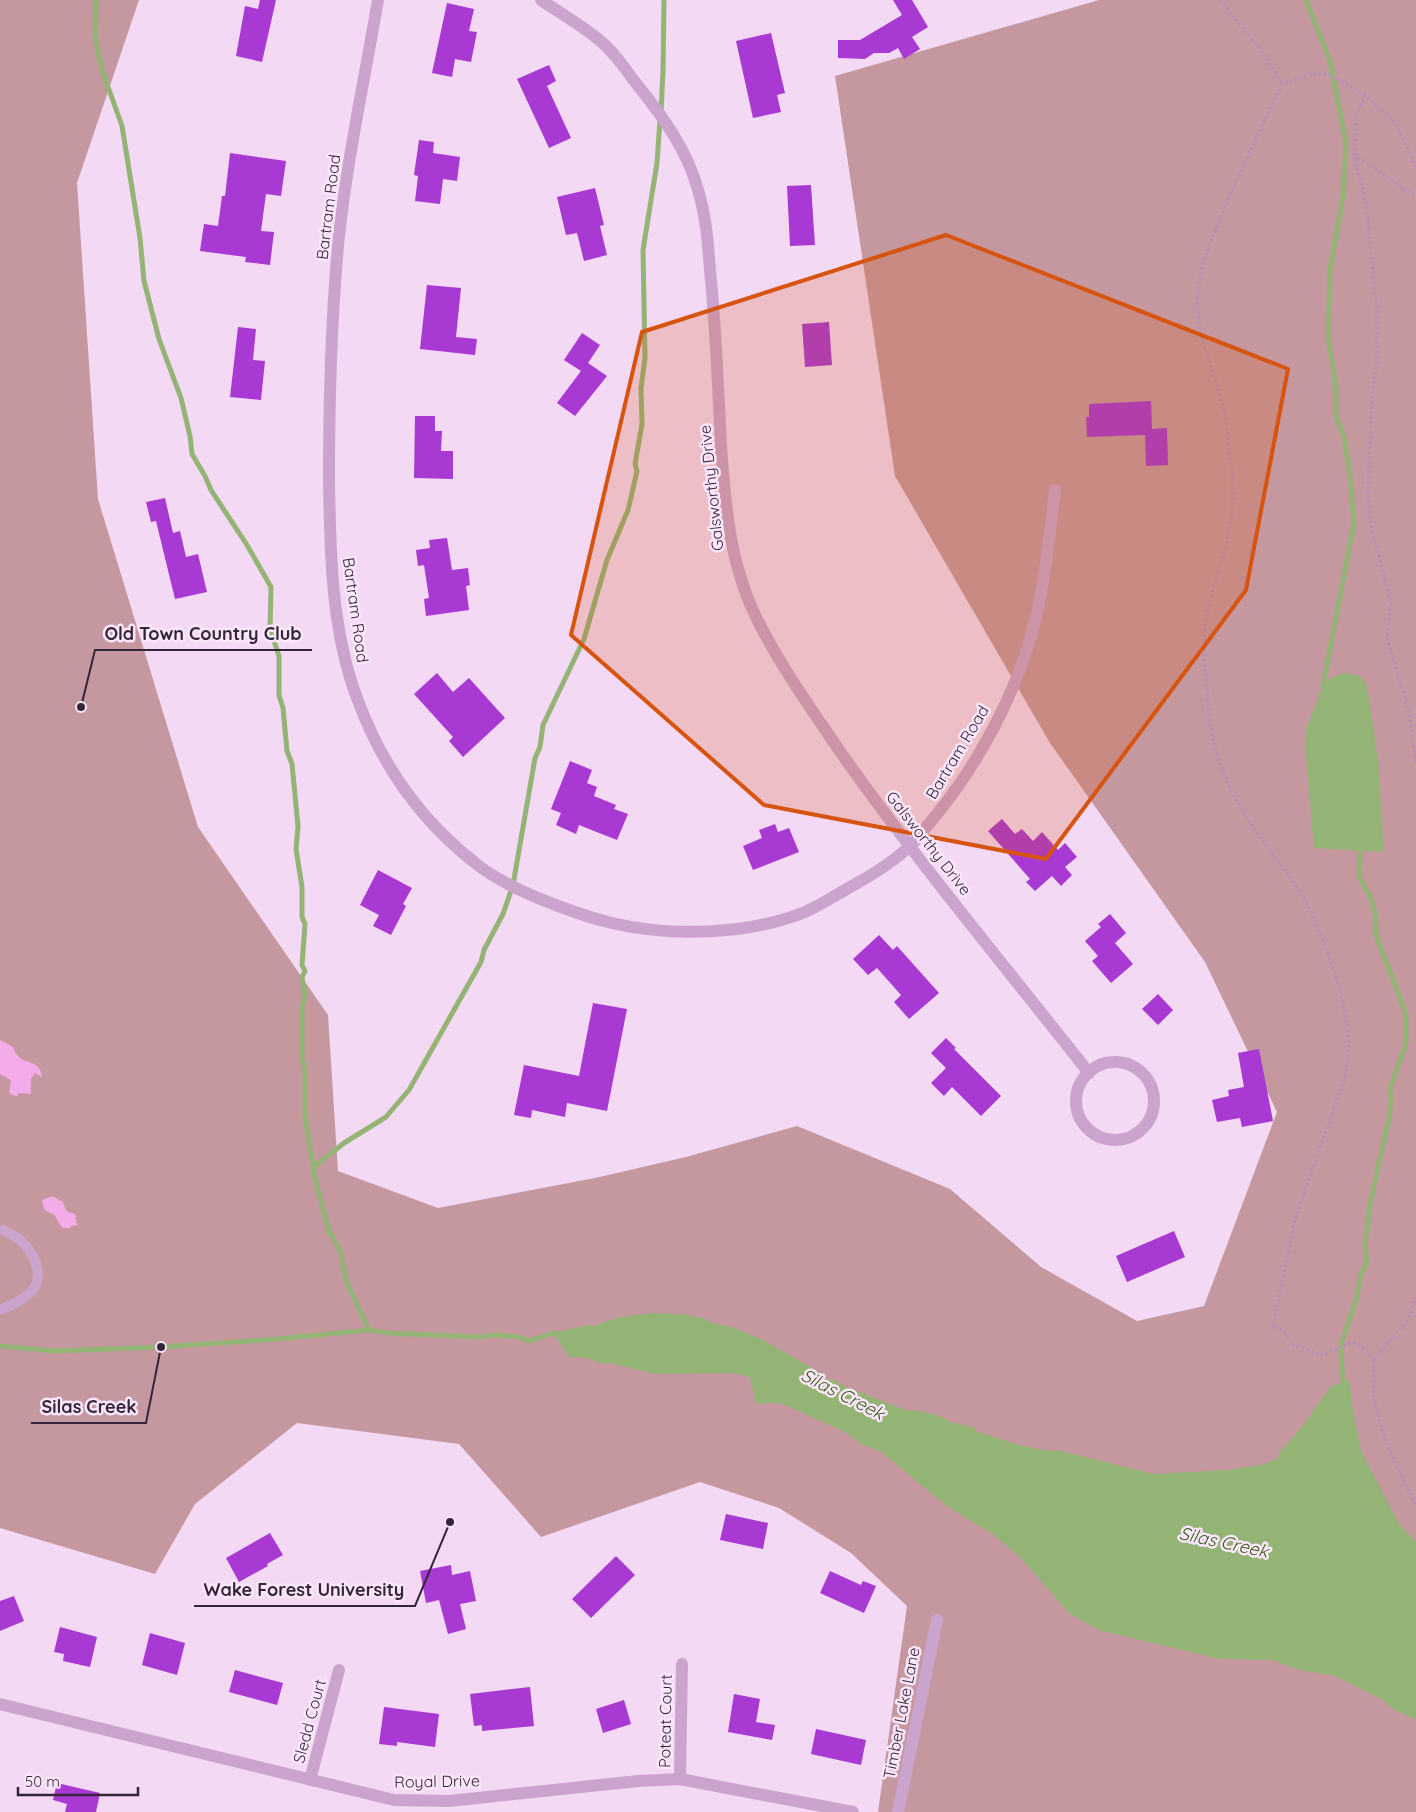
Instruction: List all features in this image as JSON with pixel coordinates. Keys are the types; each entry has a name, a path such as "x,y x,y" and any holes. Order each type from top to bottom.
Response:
{"street":[{"name":"Bartram Road","path":"378,0 350,158 338,245 332,318 329,396 330,515 333,581 339,632 345,660 361,708 393,775 415,805 445,837 478,866 541,900 608,922 644,929 708,931 739,928 776,921 805,911 872,875 910,846 941,810 963,778 999,716 1026,651 1038,608 1055,490"},
{"name":"Galsworthy Drive","path":"541,0 598,40 614,54 655,107 679,144 698,190 706,227 713,299 723,475 730,533 744,590 756,617 808,705 875,801 1089,1072"},
{"path":"1122,1063 1134,1067 1143,1074 1152,1089 1155,1106 1151,1118 1144,1128 1124,1140 1103,1138 1088,1129 1078,1114 1077,1096 1079,1087 1089,1072 1105,1064 1122,1063"},
{"name":"Timber Lake Lane","path":"898,1812 937,1620"},
{"name":"Poteat Court","path":"680,1779 682,1664"},
{"name":"Sledd Court","path":"310,1780 339,1670"},
{"name":"Royal Drive","path":"0,1704 394,1800 449,1801 638,1781 680,1779 853,1812"}],"lane":[{"path":"0,1310 20,1301 32,1292 38,1280 37,1266 32,1252 19,1238 2,1230"}],"path":[{"path":"1220,0 1263,53 1283,84"},
{"path":"1416,167 1394,122 1365,94 1328,74 1312,74 1283,84 1266,116 1226,204 1203,261 1197,300 1200,331 1225,412 1233,479 1232,516 1225,550 1211,595 1205,626 1204,657 1210,724 1217,755 1230,789 1248,820 1291,878 1310,909 1334,971 1344,1006 1349,1042 1346,1074 1295,1218 1272,1326 1283,1330 1294,1345 1322,1355 1347,1344 1354,1343 1367,1351 1374,1360 1374,1401 1381,1424 1390,1452 1416,1505"},
{"path":"1365,94 1357,115 1354,154 1366,203 1377,311 1377,358 1372,398 1368,489 1371,525 1391,604 1387,637 1409,712 1416,764"},
{"path":"1354,154 1411,194 1416,195"},
{"path":"1374,1360 1407,1321 1416,1298"}],"highlighted area":[{"path":"946,235 1288,369 1246,590 1046,859 764,805 571,635 642,332"}],"shaded area":[{"path":"0,0 139,0 77,183 98,499 198,827 328,1015 338,1171 438,1208 595,1178 686,1157 797,1126 950,1189 1041,1267 1137,1321 1204,1306 1277,1112 1205,962 1050,743 895,476 835,76 1099,0 1416,0 1416,1812 878,1812 907,1606 851,1553 779,1508 700,1482 541,1537 459,1444 297,1423 195,1504 155,1574 0,1528"}],"sand":[{"path":"0,1040 13,1047 19,1057 40,1069 42,1077 35,1073 31,1079 31,1094 19,1093 17,1096 9,1092 11,1080 0,1074"},
{"path":"50,1197 63,1202 66,1210 77,1217 75,1217 77,1225 63,1228 55,1216 45,1210 42,1200"}],"water":[{"path":"1345,673 1360,676 1367,686 1378,759 1384,852 1314,848 1305,746 1307,727 1323,686 1332,677"},
{"path":"651,1313 681,1314 704,1318 709,1322 732,1327 765,1341 817,1371 828,1380 834,1380 844,1386 905,1410 922,1411 945,1418 950,1422 973,1427 978,1432 1040,1450 1057,1450 1154,1474 1227,1470 1262,1465 1277,1459 1279,1453 1301,1428 1330,1387 1349,1379 1361,1451 1399,1524 1416,1542 1416,1719 1396,1711 1381,1699 1335,1676 1300,1670 1272,1660 1219,1659 1099,1630 1070,1614 1020,1557 993,1534 948,1507 880,1451 863,1445 843,1431 785,1405 777,1403 756,1404 750,1377 733,1373 655,1374 609,1363 603,1364 587,1358 569,1357 553,1333 588,1325 594,1326 620,1317"}],"building":[{"path":"260,0 276,0 262,62 236,56 245,6 258,9"},
{"path":"893,0 912,0 928,27 912,37 920,49 904,59 898,48 889,53 874,53 865,59 838,58 838,40 860,40 902,15"},
{"path":"447,3 474,9 469,31 477,32 471,62 455,59 452,77 432,73"},
{"path":"771,33 785,93 777,95 781,112 753,118 736,41"},
{"path":"549,65 556,81 547,86 571,138 549,148 517,79"},
{"path":"419,140 434,142 433,153 460,157 457,181 443,179 440,204 415,201 418,176 414,175"},
{"path":"230,153 286,161 281,196 266,194 261,231 274,232 270,265 245,262 246,257 200,251 204,224 218,226 222,196 225,196"},
{"path":"811,185 815,245 790,246 787,186"},
{"path":"595,188 604,225 600,226 607,255 584,261 577,233 566,235 557,197"},
{"path":"427,285 461,288 456,337 477,339 475,355 420,349"},
{"path":"829,322 832,365 805,367 802,324"},
{"path":"238,327 256,329 253,360 265,361 261,400 230,397"},
{"path":"582,333 600,345 588,363 607,376 575,416 557,403 581,371 564,360"},
{"path":"1151,401 1152,429 1167,428 1168,465 1146,466 1145,435 1087,437 1086,417 1089,417 1089,404"},
{"path":"415,416 435,416 435,431 442,431 441,451 453,451 453,479 414,478"},
{"path":"165,498 173,533 180,531 186,557 198,554 207,592 175,599 156,521 151,522 146,502"},
{"path":"447,538 452,570 468,568 470,585 466,586 469,610 426,616 424,599 429,598 424,565 418,566 416,550 430,548 429,540"},
{"path":"437,673 453,692 469,678 505,718 463,757 449,741 453,737 414,694"},
{"path":"570,761 592,770 587,783 597,787 594,796 616,805 614,809 628,814 617,840 579,825 576,834 556,825 561,813 551,809"},
{"path":"1002,819 1015,834 1022,829 1033,841 1042,832 1058,850 1065,843 1077,857 1065,867 1072,875 1061,886 1052,876 1035,891 1026,882 1030,879 988,831"},
{"path":"775,824 778,832 789,828 799,852 753,870 743,846 762,838 759,830"},
{"path":"378,870 412,888 403,904 406,906 391,935 373,926 379,915 360,905"},
{"path":"1110,914 1126,933 1115,943 1133,964 1111,983 1092,961 1098,956 1085,941 1101,927 1098,924"},
{"path":"879,935 893,950 897,946 939,993 909,1019 894,1002 901,995 877,968 868,975 853,959"},
{"path":"1158,994 1173,1010 1158,1025 1142,1009"},
{"path":"593,1003 627,1009 607,1111 567,1103 565,1117 532,1110 531,1118 514,1115 524,1065 579,1076"},
{"path":"946,1038 956,1048 954,1049 1001,1096 981,1116 952,1087 944,1096 931,1083 946,1068 931,1053"},
{"path":"1259,1049 1273,1121 1242,1127 1240,1118 1217,1122 1212,1100 1229,1096 1228,1090 1244,1087 1238,1053"},
{"path":"1174,1231 1185,1257 1127,1282 1116,1256"},
{"path":"726,1514 768,1523 763,1549 720,1540"},
{"path":"270,1533 283,1555 267,1564 268,1566 239,1582 226,1558"},
{"path":"616,1556 635,1575 591,1618 572,1599"},
{"path":"451,1565 452,1575 470,1571 476,1601 460,1604 466,1629 448,1634 439,1600 426,1603 420,1571"},
{"path":"830,1571 861,1585 863,1581 876,1586 864,1613 820,1593"},
{"path":"14,1596 24,1621 0,1631 0,1601"},
{"path":"60,1627 97,1637 90,1667 63,1661 64,1654 54,1652"},
{"path":"150,1633 185,1643 177,1675 142,1665"},
{"path":"235,1670 283,1683 277,1705 229,1692"},
{"path":"530,1687 534,1726 482,1731 482,1725 474,1726 470,1694"},
{"path":"734,1694 760,1699 756,1722 775,1725 772,1740 728,1732"},
{"path":"624,1700 631,1724 603,1733 596,1709"},
{"path":"384,1707 439,1714 435,1747 397,1742 397,1746 379,1744"},
{"path":"816,1729 866,1740 861,1765 811,1754"},
{"path":"57,1783 100,1793 96,1812 65,1812 67,1804 53,1800"}],"waterway":[{"path":"96,0 95,37 102,70 122,126 140,238 144,281 159,339 181,398 190,436 192,454 211,490 247,545 271,587 270,629 279,656 279,695 283,708 287,751 292,764 298,826 296,849 302,887 302,917 305,924 302,965 305,971 302,977 305,995 302,1007 305,1116 315,1178 329,1231 340,1250 347,1283 369,1330"},
{"path":"661,112 664,0"},
{"path":"1306,0 1330,61 1346,143 1343,196 1330,271 1328,337 1336,387 1336,417 1344,437 1350,474 1354,523 1323,686 1326,690"},
{"path":"314,1167 344,1143 386,1117 409,1090 481,962 484,950 503,914 513,885 535,758 540,747 543,725 584,639 607,560 628,510 637,471 635,464 642,424 641,388 645,358 643,250 657,163 660,120"},
{"path":"1343,1388 1341,1345 1357,1297 1361,1274 1367,1263 1365,1245 1370,1204 1389,1118 1390,1088 1406,1044 1406,1014 1376,935 1375,912 1370,896 1359,877 1360,850 1358,846"},
{"name":"Silas Creek","path":"0,1346 55,1351 161,1347 369,1330 388,1333 479,1337 496,1335 519,1337 530,1341 553,1333 558,1334"}],"place":[{"name":"Old Town Country Club","path":"81,707"},
{"name":"Silas Creek","path":"161,1347"},
{"name":"Wake Forest University","path":"450,1522"}]}
